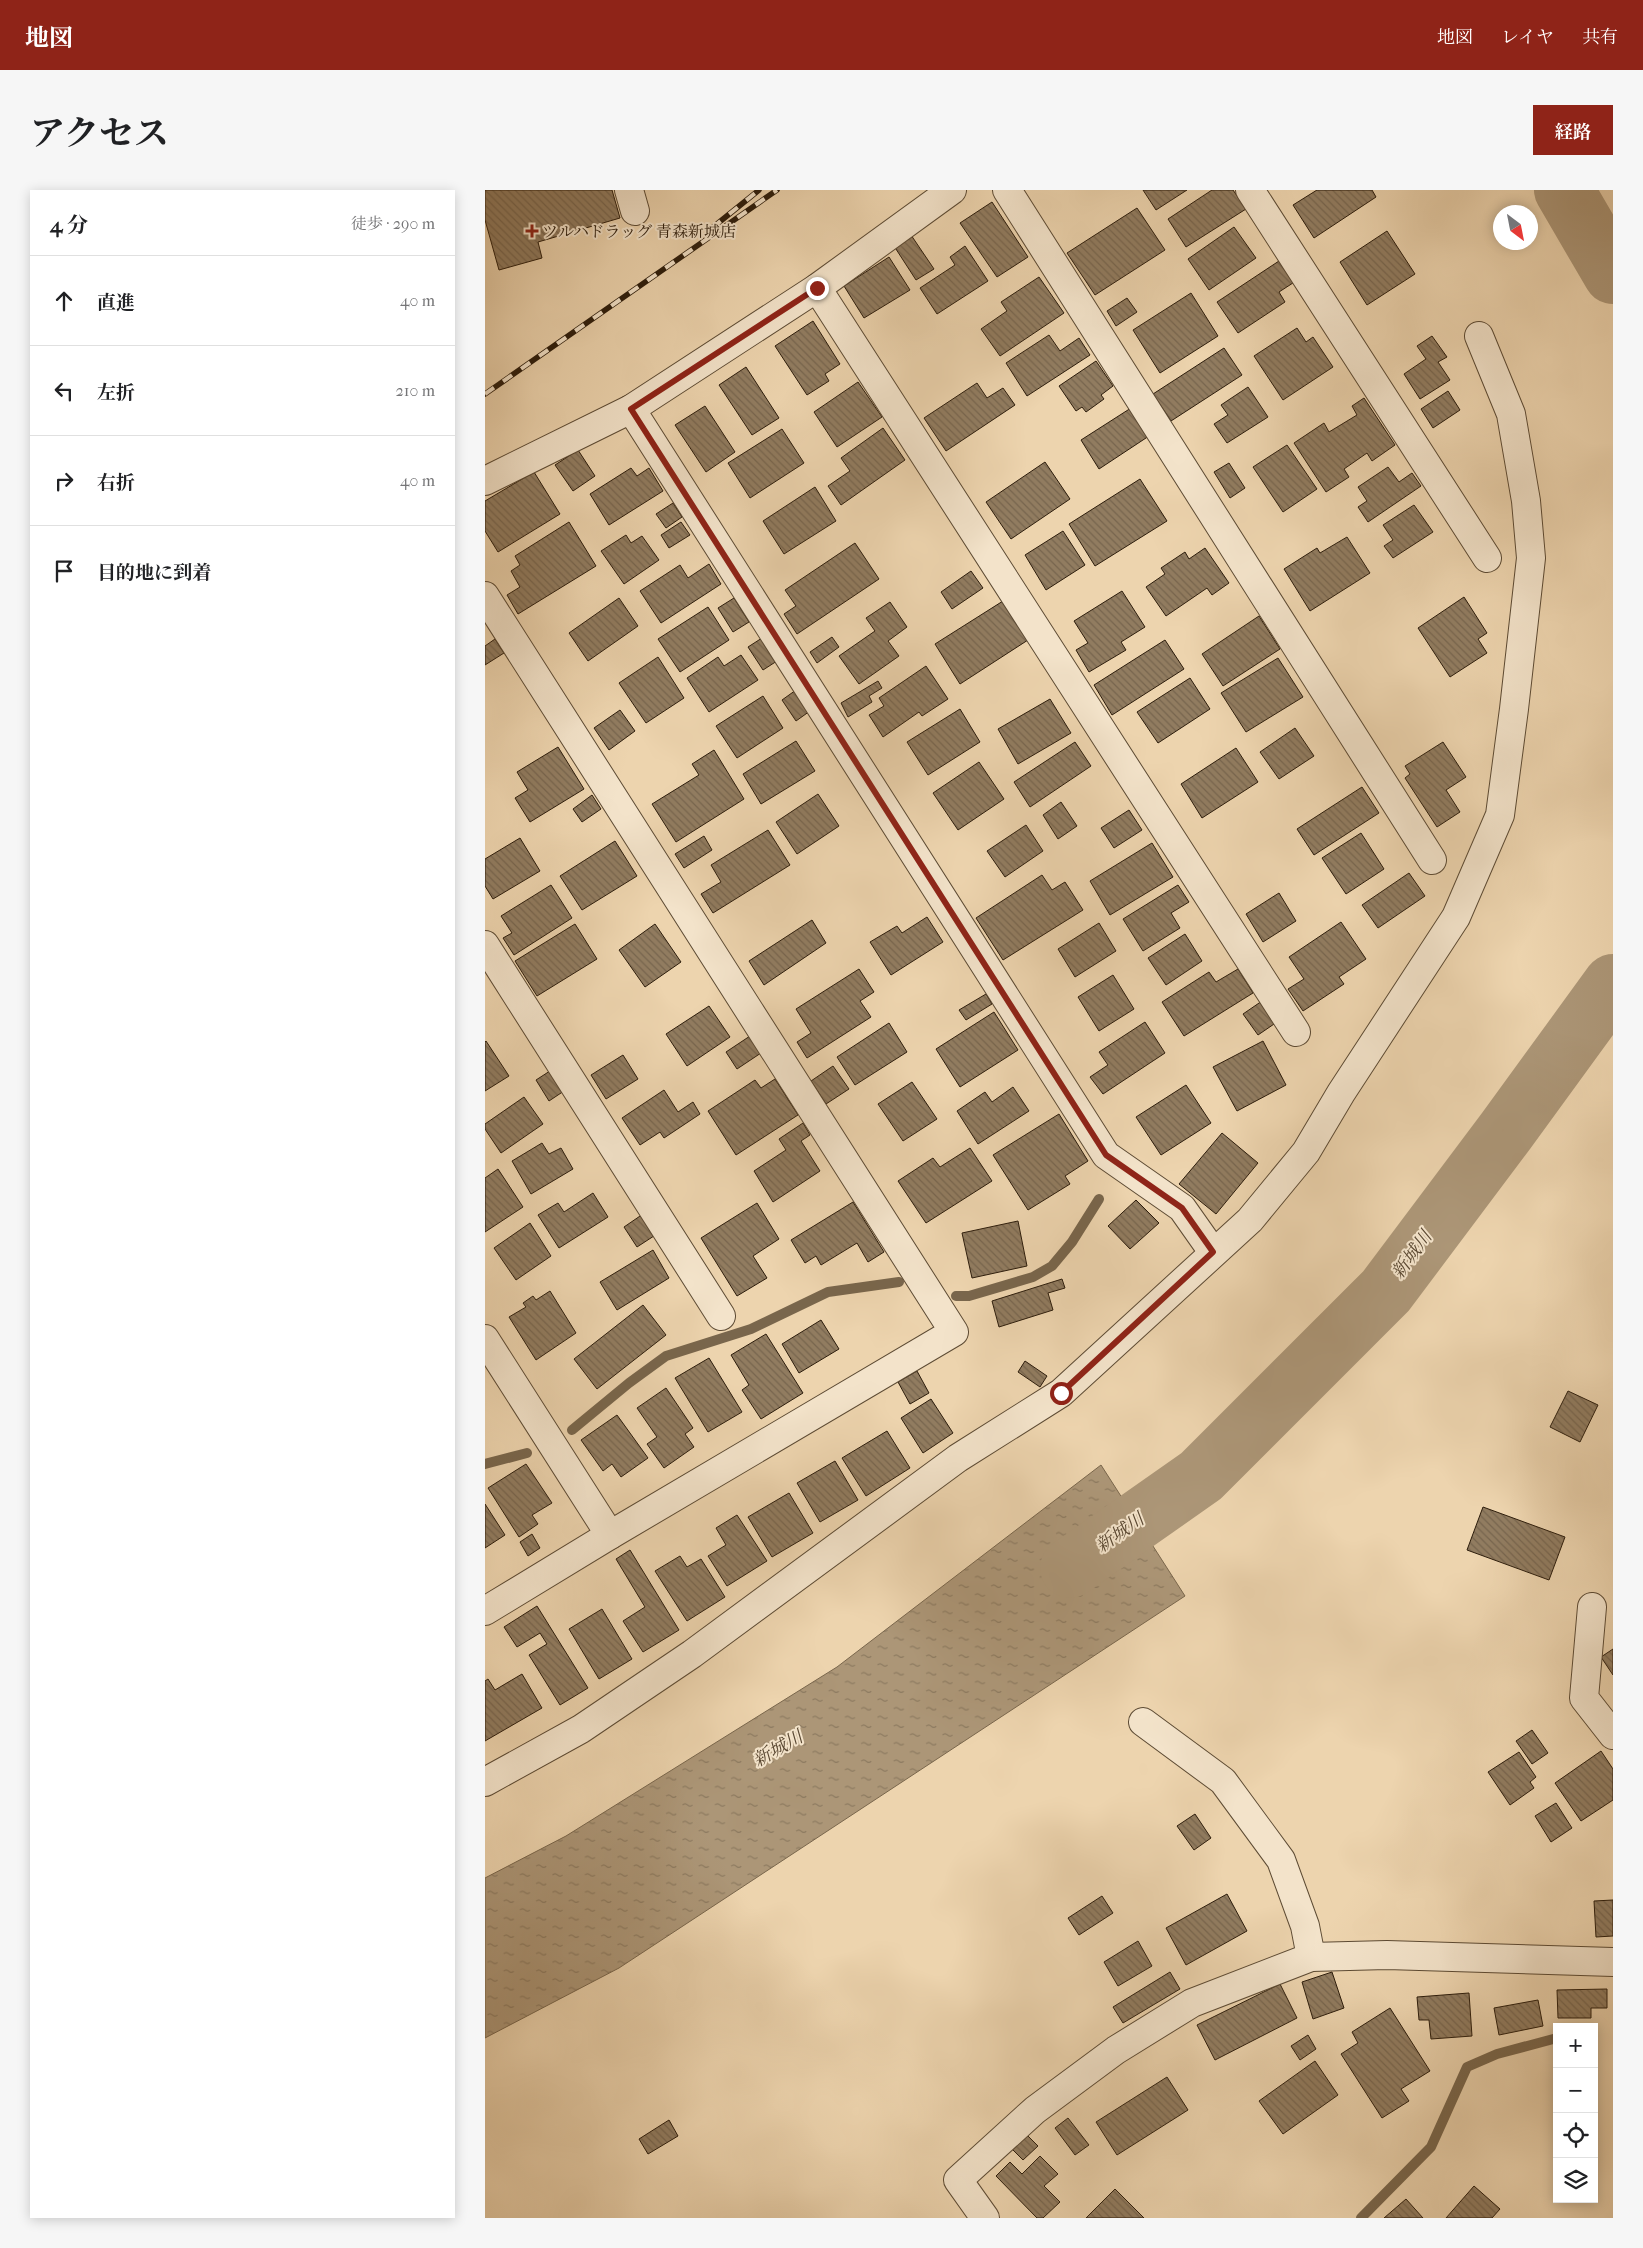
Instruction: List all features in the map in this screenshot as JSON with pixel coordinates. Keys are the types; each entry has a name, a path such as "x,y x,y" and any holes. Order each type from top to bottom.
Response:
{"street":[{"path":"485,481 631,409 817,288 952,190"},
{"path":"1007,190 1432,860"},
{"path":"1250,190 1487,558"},
{"path":"817,288 1296,1032"},
{"path":"485,1782 581,1729 692,1654 958,1458 1061,1393 1250,1220 1306,1152 1341,1093 1456,917 1500,815 1515,709 1531,558 1526,501 1511,414 1479,336"},
{"path":"631,409 1106,1155 1182,1208 1213,1252"},
{"path":"485,596 954,1332 485,1611"},
{"path":"485,945 721,1316"},
{"path":"485,1338 610,1535"},
{"path":"1592,1608 1584,1698 1613,1735"},
{"path":"1143,1722 1223,1781 1281,1860 1305,1926 1311,1957"},
{"path":"985,2218 959,2180 1035,2110 1116,2050 1192,2003 1311,1957 1387,1955 1613,1962"}],"water":[{"path":"1101,1465 1185,1596 619,1968 485,2038 485,1878 566,1836 837,1667"}],"building":[{"name":"ツルハドラッグ 青森新城店","path":"485,190 612,190 620,218 538,242 542,258 499,270 485,220"},
{"path":"1143,190 1187,190 1156,210"},
{"path":"1212,190 1233,190 1246,209 1186,247 1168,219"},
{"path":"1317,190 1372,190 1376,197 1314,238 1293,205"},
{"path":"992,202 1028,257 997,277 960,223"},
{"path":"1137,208 1165,250 1095,295 1067,253"},
{"path":"1234,227 1256,258 1209,290 1188,259"},
{"path":"1387,231 1415,274 1367,305 1340,262"},
{"path":"911,235 934,269 916,280 894,246"},
{"path":"965,246 988,281 937,314 920,288 955,265 950,257"},
{"path":"889,257 910,290 864,318 844,286"},
{"path":"1282,259 1296,281 1279,292 1285,302 1238,333 1217,302"},
{"path":"1039,277 1064,313 1000,356 981,329 1007,311 1001,302"},
{"path":"1191,293 1218,336 1160,373 1133,330"},
{"path":"1127,298 1137,312 1116,326 1107,311"},
{"path":"813,321 840,364 825,374 829,381 807,395 775,346"},
{"path":"1297,328 1306,342 1313,337 1333,367 1283,400 1254,356"},
{"path":"1049,335 1060,351 1079,338 1090,355 1027,396 1006,363"},
{"path":"1432,336 1447,357 1438,362 1450,380 1420,399 1404,374 1426,359 1417,346"},
{"path":"1224,348 1242,375 1171,421 1153,394"},
{"path":"1096,361 1113,386 1101,395 1104,399 1086,412 1082,407 1076,411 1059,386"},
{"path":"746,367 779,418 752,435 719,385"},
{"path":"858,382 882,417 837,447 814,412"},
{"path":"977,383 987,398 1003,388 1015,405 946,451 924,418"},
{"path":"1248,387 1268,417 1227,443 1214,424 1228,415 1221,405"},
{"path":"1448,391 1460,410 1433,428 1421,409"},
{"path":"1364,398 1395,445 1372,461 1367,453 1344,469 1349,477 1326,492 1294,443 1324,423 1329,432 1357,415 1352,406"},
{"path":"705,406 735,452 706,472 675,425"},
{"path":"1131,408 1149,436 1099,469 1081,440"},
{"path":"883,428 905,460 841,505 828,486 850,471 841,458"},
{"path":"782,429 804,463 750,498 728,463"},
{"path":"1287,445 1317,489 1283,512 1253,467"},
{"path":"578,450 595,476 573,491 555,465"},
{"path":"1045,462 1070,499 1011,539 986,502"},
{"path":"1229,463 1245,488 1230,498 1214,472"},
{"path":"1388,467 1399,482 1412,473 1421,486 1368,522 1358,507 1367,501 1358,487"},
{"path":"631,468 637,476 649,468 663,491 609,525 590,494"},
{"path":"534,472 560,514 498,552 485,531 485,501"},
{"path":"1140,479 1167,521 1095,566 1069,524"},
{"path":"815,487 836,521 784,554 763,521"},
{"path":"673,503 682,517 666,528 656,514"},
{"path":"1414,505 1433,532 1393,558 1384,546 1393,540 1383,525"},
{"path":"569,522 596,566 518,614 507,595 520,587 511,571 520,565 515,556"},
{"path":"681,522 690,535 669,548 661,535"},
{"path":"1063,531 1085,565 1046,590 1025,555"},
{"path":"626,535 631,543 642,536 659,560 624,584 601,551"},
{"path":"1347,537 1370,573 1310,611 1284,569 1317,548 1320,553"},
{"path":"855,543 879,579 797,634 784,614 796,606 785,590"},
{"path":"1205,548 1229,583 1212,595 1207,588 1166,616 1146,587 1165,574 1161,568 1185,552 1189,559"},
{"path":"709,564 721,584 661,623 640,591 680,565 688,578"},
{"path":"971,571 983,588 952,609 941,592"},
{"path":"1122,591 1145,627 1121,642 1126,650 1089,672 1076,650 1088,643 1074,621"},
{"path":"1464,597 1487,633 1478,639 1487,653 1450,677 1418,628"},
{"path":"619,598 638,626 588,661 569,633"},
{"path":"734,598 749,622 733,632 718,608"},
{"path":"1003,601 1028,640 960,684 935,644"},
{"path":"890,602 907,627 888,641 899,656 859,684 839,656 875,631 866,618"},
{"path":"708,607 729,640 680,672 658,639"},
{"path":"1259,616 1280,649 1223,686 1202,654"},
{"path":"832,637 839,647 817,663 810,652"},
{"path":"762,638 777,661 763,670 748,647"},
{"path":"495,639 504,653 485,665 485,646"},
{"path":"1165,640 1184,669 1112,715 1094,685"},
{"path":"741,655 758,680 709,712 687,678 718,657 724,666"},
{"path":"658,657 684,698 646,723 619,683"},
{"path":"1278,658 1303,697 1246,732 1221,693"},
{"path":"926,666 948,699 922,716 919,712 883,737 869,715 884,706 879,698"},
{"path":"1190,678 1210,709 1158,743 1137,712"},
{"path":"878,681 882,688 869,696 872,702 848,717 841,703"},
{"path":"796,690 810,711 796,721 782,700"},
{"path":"763,696 783,728 737,758 716,726"},
{"path":"1050,699 1071,733 1018,764 998,729"},
{"path":"960,709 980,742 928,775 907,742"},
{"path":"620,710 635,731 609,750 594,728"},
{"path":"1295,728 1314,756 1279,779 1260,752"},
{"path":"796,741 815,771 761,804 743,774"},
{"path":"1075,742 1091,766 1030,807 1014,782"},
{"path":"1443,742 1466,777 1446,790 1460,812 1437,827 1405,778 1410,774 1405,766"},
{"path":"558,747 584,789 530,822 515,798 528,790 517,772"},
{"path":"1236,748 1258,782 1202,818 1181,784"},
{"path":"714,750 744,799 676,842 652,804 699,775 692,764"},
{"path":"979,762 1004,799 958,830 933,793"},
{"path":"1362,787 1379,813 1314,855 1297,829"},
{"path":"818,794 839,826 797,854 776,822"},
{"path":"592,795 601,809 582,822 573,809"},
{"path":"1061,802 1077,826 1058,839 1043,815"},
{"path":"1129,810 1142,830 1114,848 1101,828"},
{"path":"1026,825 1043,851 1005,877 987,851"},
{"path":"768,830 790,865 713,913 701,894 721,882 711,865"},
{"path":"1361,833 1384,869 1346,894 1322,858"},
{"path":"704,836 712,850 684,868 675,854"},
{"path":"520,838 540,871 493,899 485,886 485,859"},
{"path":"615,841 637,876 582,910 560,876"},
{"path":"1152,843 1173,877 1110,915 1090,881"},
{"path":"1409,873 1425,896 1378,928 1362,905"},
{"path":"1042,875 1052,890 1065,882 1083,910 1003,960 976,918"},
{"path":"551,885 572,918 514,955 503,938 512,933 501,916"},
{"path":"1178,885 1189,902 1171,913 1180,928 1143,951 1123,919"},
{"path":"1279,893 1296,921 1263,942 1246,914"},
{"path":"927,917 943,942 891,975 870,942 897,926 902,933"},
{"path":"812,920 826,943 764,985 749,961"},
{"path":"1341,922 1366,959 1339,977 1344,984 1303,1011 1288,989 1304,979 1289,957"},
{"path":"1099,923 1116,951 1075,977 1058,949"},
{"path":"575,924 597,959 537,996 515,961"},
{"path":"655,924 681,962 645,987 619,950"},
{"path":"1185,934 1202,961 1166,985 1148,958"},
{"path":"859,969 874,992 860,1001 871,1017 807,1058 797,1042 811,1033 796,1009"},
{"path":"1238,969 1253,993 1184,1036 1162,1002 1209,972 1216,982"},
{"path":"1113,975 1134,1009 1099,1031 1078,997"},
{"path":"986,994 992,1004 966,1020 959,1010"},
{"path":"1262,1001 1277,1022 1258,1035 1243,1014"},
{"path":"709,1006 730,1037 687,1066 666,1034"},
{"path":"994,1012 1018,1050 960,1087 936,1049"},
{"path":"1145,1022 1165,1053 1103,1094 1090,1077 1108,1065 1099,1052"},
{"path":"889,1023 907,1052 855,1085 837,1057"},
{"path":"750,1036 761,1053 737,1069 726,1052"},
{"path":"1263,1041 1286,1085 1237,1111 1213,1067"},
{"path":"485,1042 509,1076 485,1091"},
{"path":"623,1055 638,1079 606,1099 591,1075"},
{"path":"833,1066 849,1089 826,1104 811,1081"},
{"path":"553,1069 567,1089 549,1101 536,1080"},
{"path":"775,1079 798,1115 736,1155 708,1111 755,1080 761,1088"},
{"path":"912,1082 937,1119 903,1141 878,1104"},
{"path":"1186,1085 1211,1123 1161,1155 1136,1117"},
{"path":"1013,1087 1029,1111 978,1144 957,1111 985,1092 992,1102"},
{"path":"664,1090 678,1112 693,1102 700,1114 664,1138 660,1132 640,1145 622,1118"},
{"path":"524,1097 543,1124 501,1153 485,1129 485,1124"},
{"path":"1059,1114 1088,1161 1065,1176 1070,1184 1028,1210 993,1155"},
{"path":"803,1123 810,1135 801,1141 820,1171 773,1202 754,1171 786,1150 779,1139"},
{"path":"1222,1133 1258,1163 1216,1214 1179,1184"},
{"path":"542,1143 549,1154 561,1148 573,1169 531,1194 512,1161"},
{"path":"970,1148 992,1181 926,1223 898,1181 933,1158 940,1167"},
{"path":"498,1169 523,1207 485,1232 485,1178"},
{"path":"593,1193 608,1217 559,1248 538,1215 558,1203 564,1212"},
{"path":"1136,1200 1159,1223 1130,1249 1108,1226"},
{"path":"853,1202 884,1252 868,1262 857,1243 821,1265 816,1256 805,1263 791,1240"},
{"path":"757,1203 779,1239 753,1256 767,1278 737,1296 701,1238"},
{"path":"643,1214 657,1234 637,1247 624,1227"},
{"path":"1018,1221 1027,1266 972,1278 962,1233"},
{"path":"530,1223 551,1256 516,1280 494,1248"},
{"path":"653,1250 669,1278 617,1310 600,1282"},
{"path":"1062,1279 1065,1288 1048,1293 1053,1310 999,1327 992,1301"},
{"path":"550,1291 576,1333 536,1360 509,1317 526,1307 523,1303 533,1296 536,1300"},
{"path":"643,1305 666,1335 597,1389 574,1359"},
{"path":"821,1320 839,1349 799,1373 782,1344"},
{"path":"766,1334 803,1393 761,1419 742,1390 749,1385 731,1355"},
{"path":"709,1358 742,1412 708,1432 675,1378"},
{"path":"1025,1361 1047,1376 1040,1387 1018,1372"},
{"path":"917,1371 929,1393 910,1404 898,1382"},
{"path":"666,1388 693,1428 685,1434 694,1447 664,1468 647,1444 657,1437 637,1408"},
{"path":"1568,1391 1598,1405 1580,1442 1550,1427"},
{"path":"931,1399 953,1433 923,1453 901,1418"},
{"path":"617,1415 648,1458 621,1477 612,1464 603,1471 581,1440"},
{"path":"887,1431 910,1468 866,1496 842,1458"},
{"path":"835,1461 858,1500 820,1522 797,1483"},
{"path":"526,1464 552,1503 532,1515 538,1524 519,1537 488,1488"},
{"path":"789,1493 813,1533 772,1557 748,1517"},
{"path":"485,1504 505,1535 485,1548"},
{"path":"1483,1507 1565,1537 1549,1580 1467,1550"},
{"path":"737,1515 767,1561 727,1586 708,1556 726,1545 716,1528"},
{"path":"532,1534 540,1548 528,1556 520,1542"},
{"path":"630,1550 679,1630 643,1652 623,1621 645,1607 616,1559"},
{"path":"680,1556 687,1567 701,1559 725,1597 687,1621 655,1571"},
{"path":"537,1606 588,1688 560,1705 529,1655 547,1644 540,1633 517,1647 504,1627"},
{"path":"602,1609 632,1659 599,1679 569,1629"},
{"path":"1613,1649 1613,1675 1601,1657"},
{"path":"522,1674 542,1708 485,1741 485,1681 488,1679 495,1690"},
{"path":"1532,1730 1548,1753 1532,1764 1516,1741"},
{"path":"1601,1751 1613,1769 1613,1800 1581,1821 1555,1783"},
{"path":"1519,1752 1536,1777 1530,1782 1534,1788 1510,1805 1488,1772"},
{"path":"1556,1803 1572,1828 1551,1842 1535,1816"},
{"path":"1195,1814 1211,1838 1194,1850 1177,1826"},
{"path":"1227,1894 1247,1931 1186,1965 1166,1928"},
{"path":"1102,1896 1113,1913 1079,1935 1068,1918"},
{"path":"1613,1900 1613,1936 1596,1937 1594,1901"},
{"path":"1138,1941 1152,1966 1118,1986 1104,1962"},
{"path":"1170,1972 1180,1989 1123,2023 1113,2007"},
{"path":"1332,1972 1344,2008 1313,2019 1302,1982"},
{"path":"1280,1984 1297,2018 1215,2060 1197,2025"},
{"path":"1607,1989 1607,2008 1591,2008 1591,2018 1558,2018 1557,1990"},
{"path":"1469,1993 1472,2036 1431,2039 1429,2020 1419,2020 1417,1997"},
{"path":"1538,2000 1543,2026 1499,2035 1494,2008"},
{"path":"1390,2008 1430,2071 1401,2089 1409,2101 1382,2118 1341,2054 1358,2043 1352,2032"},
{"path":"1308,2035 1316,2049 1300,2060 1291,2046"},
{"path":"1315,2061 1338,2095 1283,2134 1259,2101"},
{"path":"1167,2077 1188,2110 1117,2155 1096,2122"},
{"path":"1068,2118 1089,2145 1075,2155 1055,2128"},
{"path":"669,2120 678,2136 648,2154 639,2139"},
{"path":"1025,2133 1038,2146 1023,2160 1010,2147"},
{"path":"1040,2156 1058,2174 1044,2186 1060,2202 1043,2218 1037,2218 996,2176 1010,2162 1022,2174"},
{"path":"1474,2186 1500,2209 1492,2218 1446,2218"},
{"path":"1115,2189 1144,2218 1086,2218"},
{"path":"1406,2199 1423,2218 1384,2218"}],"waterway":[{"name":"新城川","path":"1564,190 1613,274"},
{"name":"新城川","path":"1070,1568 1201,1476 1386,1291 1613,984"},
{"path":"956,1296 969,1296 1033,1277 1052,1266 1072,1242 1099,1199"},
{"path":"572,1430 629,1383 666,1356 751,1329 828,1292 899,1282"},
{"path":"485,1464 527,1453"},
{"path":"1361,2218 1431,2147 1467,2067 1497,2054 1553,2039"}],"railway":[{"path":"712,228 759,190"},
{"path":"485,394 777,190"}],"place":[{"name":"ツルハドラッグ 青森新城店","path":"532,231"}],"route":[{"path":"817,288 631,409 1106,1155 1182,1208 1213,1252 1061,1393"}]}
